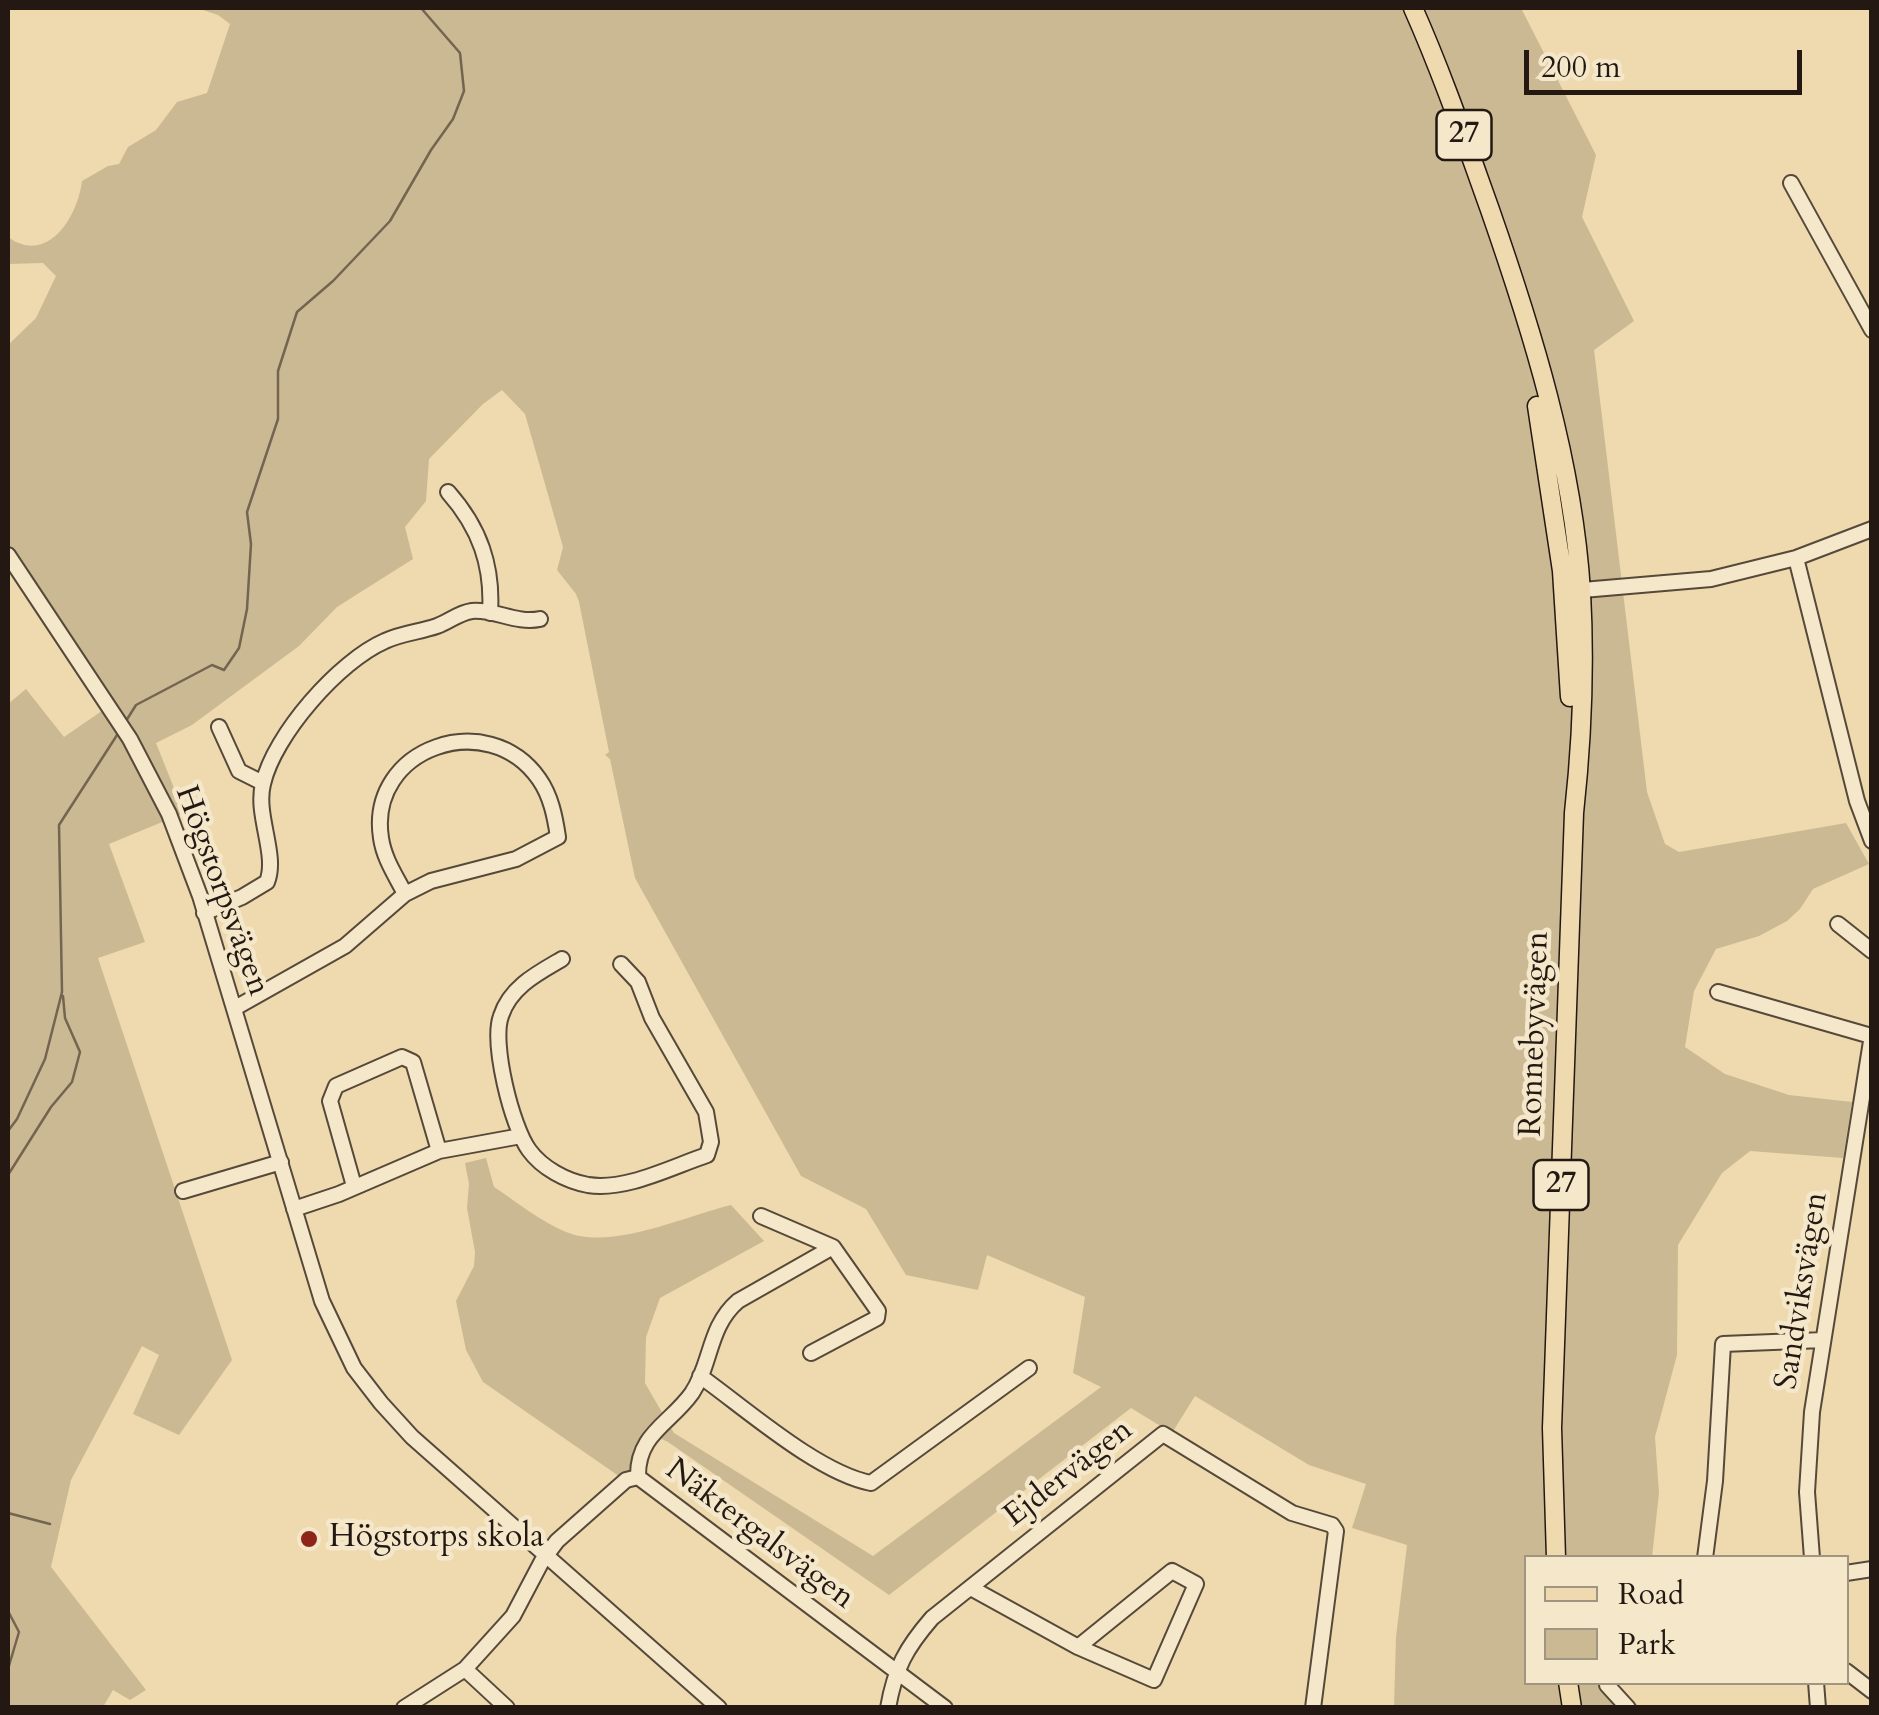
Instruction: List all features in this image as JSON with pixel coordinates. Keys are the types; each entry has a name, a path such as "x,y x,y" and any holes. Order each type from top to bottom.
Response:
{"main road":[{"name":"Ronnebyvägen","path":"1413,8 1441,70 1508,265 1572,591 1582,695 1574,813 1552,1428 1556,1555"}],"street":[{"path":"1791,183 1872,330"},
{"path":"448,492 474,526 481,545 492,589 490,613"},
{"path":"1572,591 1694,582 1796,558 1872,529"},
{"name":"Högstorpsvägen","path":"8,556 136,749 169,814 235,1008 322,1301 354,1368 412,1436 719,1708"},
{"path":"1796,558 1857,801 1872,841"},
{"path":"204,912 256,890 270,877 260,804 262,784 285,737 317,695 350,662 394,637 472,611 522,620 540,619"},
{"path":"219,727 239,771 262,784"},
{"path":"235,1008 345,946 406,894 431,881 516,859 558,837 553,809 542,782 528,764 510,751 465,740 440,744 404,768 383,804 380,834 389,864 406,894"},
{"path":"1838,924 1872,951"},
{"path":"562,959 532,976 513,994 501,1015 496,1042 521,1136 530,1151 562,1178 589,1185 616,1186 707,1156 710,1142 706,1112 652,1018 638,982 621,964"},
{"path":"1718,992 1871,1036"},
{"name":"Sandviksvägen","path":"1812,1555 1807,1492 1812,1412 1864,1126 1871,1036"},
{"path":"354,1186 330,1101 336,1086 402,1056 414,1062 438,1151"},
{"path":"294,1209 438,1151 521,1136"},
{"path":"183,1191 281,1162"},
{"path":"761,1216 832,1247 878,1311 877,1318 811,1353"},
{"path":"638,1477 638,1458 644,1445 693,1392 726,1311 832,1247"},
{"path":"1705,1555 1715,1480 1723,1344 1823,1340"},
{"path":"700,1376 806,1453 871,1483 1029,1368"},
{"name":"Ejdervägen","path":"888,1708 895,1673 912,1641 932,1618 1163,1434 1292,1513 1332,1525 1336,1531 1313,1708"},
{"name":"Näktergalsvägen","path":"404,1708 465,1669 513,1616 546,1554 626,1480 638,1477 945,1708"},
{"path":"971,1588 1078,1647 1154,1680 1196,1584 1172,1571 1078,1647"},
{"path":"465,1669 507,1708"},
{"path":"1849,1673 1872,1691"},
{"path":"1607,1685 1628,1708"}],"green space":[{"path":"197,8 1521,8 1596,155 1582,217 1634,321 1594,350 1647,792 1665,844 1679,852 1846,823 1869,864 1813,889 1787,921 1759,936 1716,949 1694,991 1685,1047 1725,1074 1789,1095 1852,1102 1843,1158 1750,1151 1722,1173 1678,1245 1677,1355 1655,1437 1659,1493 1652,1555 1524,1555 1524,1685 1602,1685 1619,1707 1394,1707 1396,1637 1407,1545 1352,1528 1366,1484 1309,1465 1195,1396 1172,1433 1131,1408 889,1595 668,1442 651,1434 635,1456 626,1481 483,1382 466,1350 456,1301 474,1266 475,1252 467,1208 469,1184 465,1163 486,1158 494,1187 547,1223 584,1237 626,1235 731,1205 764,1241 660,1298 646,1337 645,1383 674,1433 873,1556 1101,1387 1073,1373 1085,1297 987,1255 978,1290 906,1275 866,1209 801,1176 635,878 610,759 605,755 609,752 579,602 557,570 563,547 525,414 502,390 429,459 426,501 405,527 413,559 337,607 299,646 192,725 156,743 184,813 109,844 145,942 98,958 232,1360 179,1435 133,1414 159,1355 142,1346 71,1480 51,1567 146,1690 130,1700 113,1690 103,1707 8,1707 8,704 26,689 64,737 109,706 8,555 8,345 36,318 56,276 43,263 8,264 8,237 22,244 48,241 67,222 82,181 119,164 128,147 156,130 177,102 207,93 230,24"}],"waterway":[{"path":"126,721 136,705 212,665 224,670 239,648 247,609 251,544 247,512 278,419 278,371 297,312 333,281 390,221 453,119 464,91 460,53 421,8"},
{"path":"8,1131 45,1059 62,992 59,825 119,732"},
{"path":"8,1175 51,1107 72,1082 80,1052 65,1018 63,996"},
{"path":"8,1513 50,1524"},
{"path":"8,1611 19,1632 8,1669"}],"place":[{"name":"Högstorps skola","path":"309,1539"}]}
